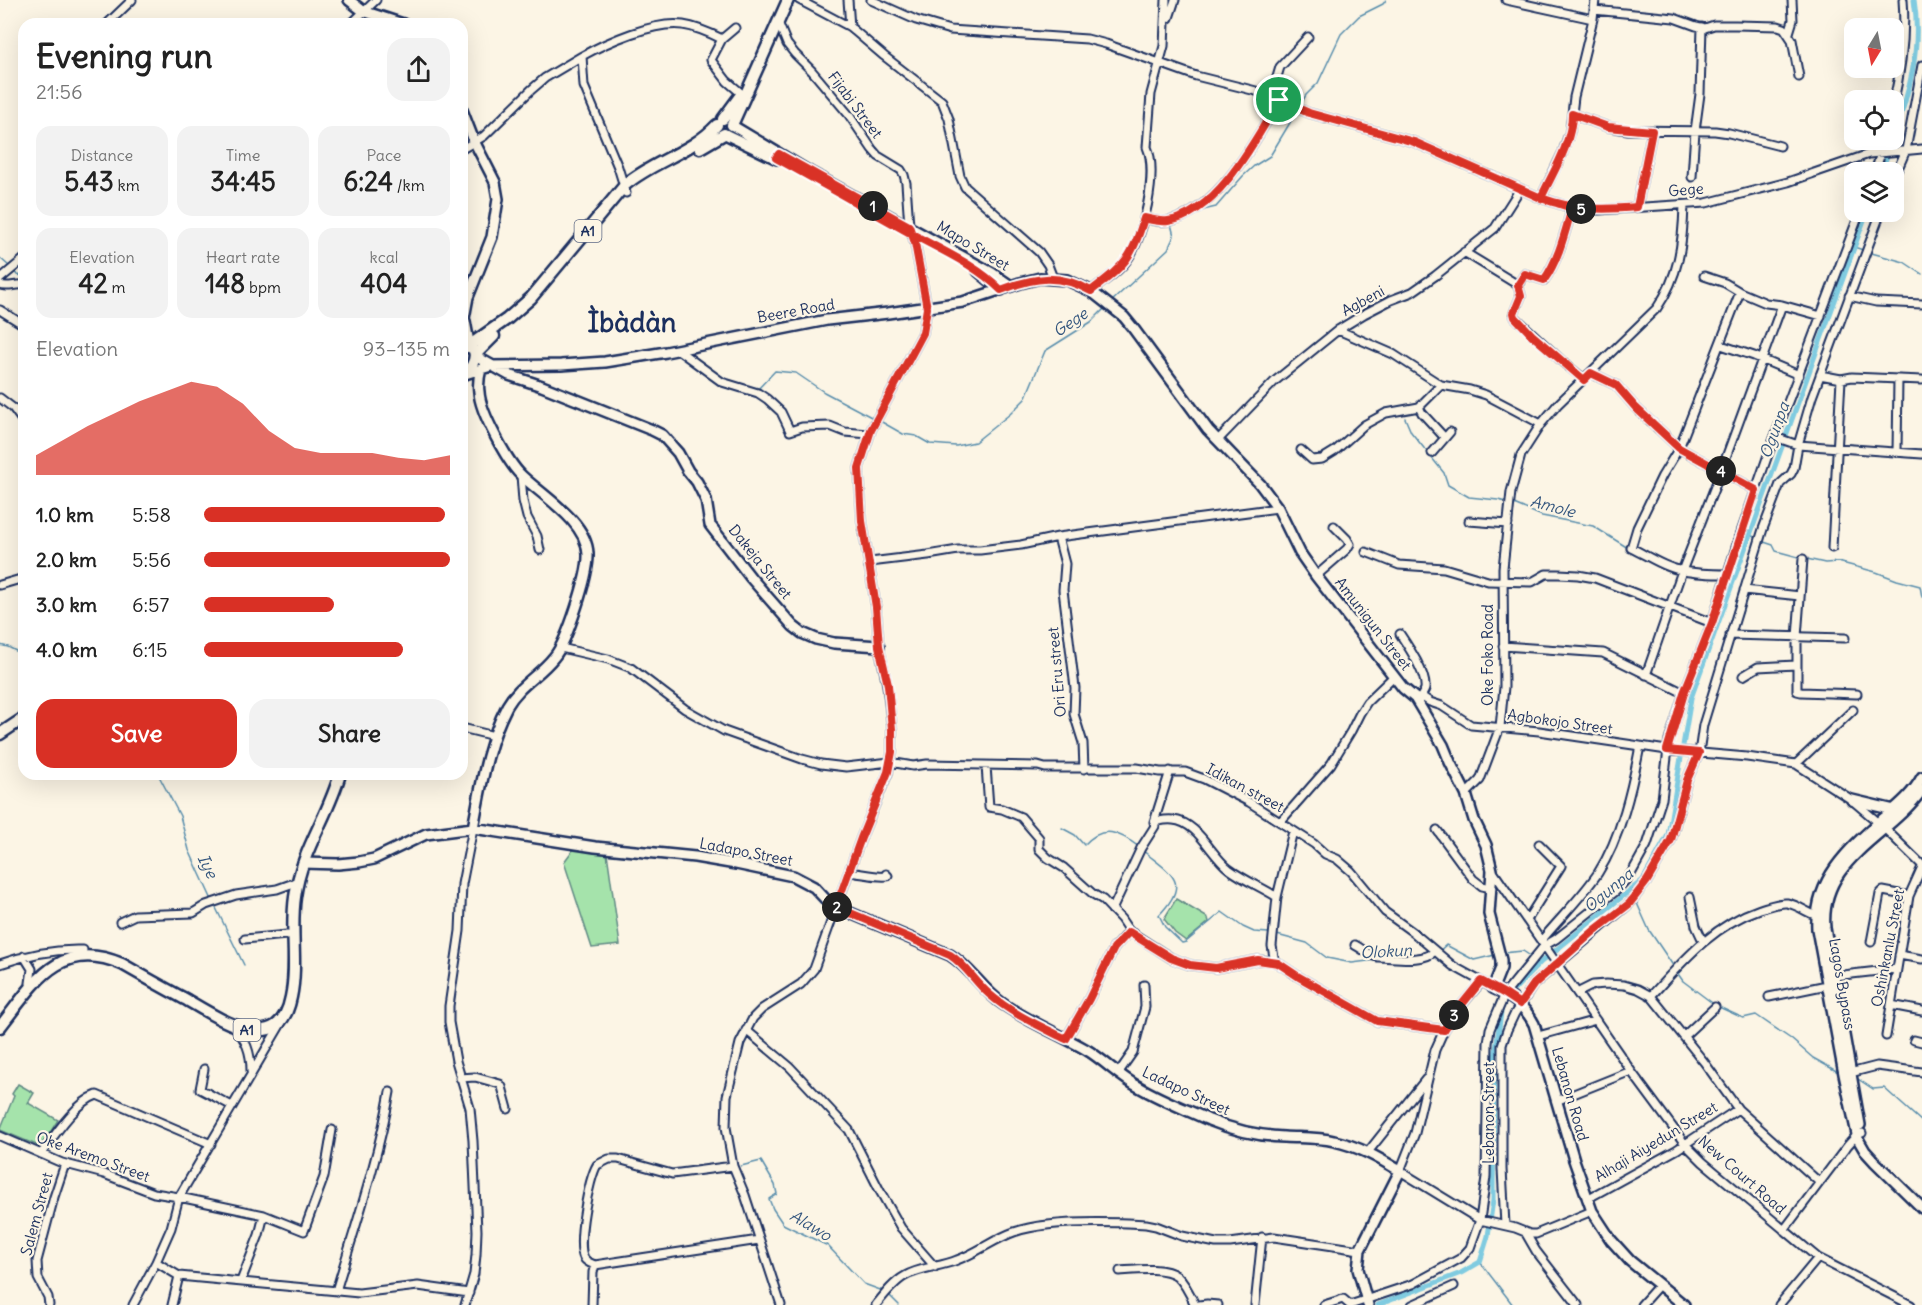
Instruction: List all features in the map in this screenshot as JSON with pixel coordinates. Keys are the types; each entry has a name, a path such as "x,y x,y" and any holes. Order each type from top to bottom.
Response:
{"highway":[{"name":"A1","path":"726,127 784,0"},
{"name":"A1","path":"470,350 550,280 624,190 643,172 726,127 788,0"},
{"path":"0,734 18,722"},
{"path":"0,739 18,727"},
{"name":"A1","path":"0,1027 43,975 58,964 75,957 89,955 110,959 232,1019 252,1025 269,1022 280,1011 286,993 291,884 299,854 332,780"},
{"path":"284,1017 289,1007 293,987 293,912 298,878 309,844 338,780"},
{"name":"A1","path":"0,1020 50,962 61,956 83,950 97,950 114,955 232,1025 262,1031 284,1017"}],"main road":[{"path":"349,0 363,11 385,18"},
{"path":"468,126 495,182 498,199 492,237 468,297"},
{"name":"Mapo Street","path":"726,127 992,273 1006,288"},
{"name":"Beere Road","path":"486,368 582,364 678,350 818,322 963,302 1040,278 1067,280 1091,291 1115,309"},
{"name":"Amunigun Street","path":"1115,309 1133,328 1218,440 1260,484 1278,508 1297,546 1316,576 1394,676 1417,698 1433,725 1467,794 1474,820 1486,845 1492,870 1489,914 1501,968 1493,988"},
{"path":"470,350 486,368"},
{"path":"468,373 486,368"},
{"path":"478,390 486,368"},
{"name":"Dakeja Street","path":"486,368 542,386 662,435 678,453 703,492 710,525 793,626 802,633 834,644 879,646"},
{"path":"468,378 478,390 486,416 505,452 521,475 560,508 576,527 587,546 588,569 561,648 554,658 512,699 494,736 487,758 473,828"},
{"name":"Lagos Bypass","path":"1922,777 1914,790 1851,858 1833,881 1817,930 1859,1139 1875,1162 1922,1208"},
{"name":"Lagos Bypass","path":"1881,826 1908,807 1922,790"},
{"path":"1852,800 1894,810"},
{"name":"Ladapo Street","path":"303,863 358,862 390,852 426,834 473,828 596,847 724,861 793,876 814,887 836,907 960,961 979,984 1001,1003 1107,1063 1137,1086 1227,1127 1264,1136 1332,1140 1368,1152 1400,1171"},
{"name":"Lagos Bypass","path":"1820,917 1833,976 1859,1139 1922,1199"},
{"path":"1493,988 1505,994"},
{"name":"Lebanon Road","path":"1505,994 1528,1012 1538,1035 1556,1101 1592,1211 1611,1240 1630,1261 1684,1305"},
{"path":"1367,1302 1359,1269 1360,1250 1400,1171"}],"street":[{"path":"113,18 132,0"},
{"path":"357,18 376,0"},
{"path":"799,0 850,27 942,101 949,119 960,176 965,187 1039,252 1053,278"},
{"path":"848,0 850,27"},
{"name":"Gege","path":"871,0 916,20 950,30 1087,39 1106,44 1160,64 1271,97 1309,113 1414,142 1541,198 1572,208 1599,210 1684,205 1725,199 1788,182 1869,154 1922,148"},
{"path":"1091,291 1127,260 1134,249 1144,218 1150,186 1150,153 1147,147 1151,94 1160,64 1166,26 1166,0"},
{"path":"1166,26 1175,0"},
{"path":"1506,0 1593,19"},
{"path":"1541,198 1563,152 1570,131 1574,97 1593,19 1595,0"},
{"path":"1789,33 1794,20 1792,0"},
{"path":"1896,90 1905,34 1902,0"},
{"path":"1594,10 1674,18 1702,27 1778,26 1789,33 1799,77"},
{"name":"Fijabi Street","path":"778,22 787,44 849,115 872,149 878,156 901,170 906,183 910,230 927,308"},
{"path":"468,145 495,127 546,78 582,56 614,41 663,26 681,25 722,39"},
{"path":"1692,177 1700,94 1702,27"},
{"path":"735,28 722,39 711,60 727,81 741,93"},
{"path":"1271,97 1280,67 1308,37"},
{"path":"582,56 584,86 618,167 624,190"},
{"path":"1900,162 1922,65"},
{"path":"1144,218 1164,222 1172,220 1206,202 1217,192 1240,161 1279,100"},
{"path":"1572,114 1608,127 1652,131 1729,133 1780,146"},
{"path":"1637,207 1652,131"},
{"path":"1879,162 1883,152"},
{"name":"Agbeni","path":"1218,440 1275,381 1338,330 1391,300 1412,292 1495,228 1520,189"},
{"name":"Oke Foko Road","path":"1467,794 1480,780 1500,727 1504,687 1502,582 1516,467 1541,424 1558,404 1656,308 1665,296 1681,253 1684,205"},
{"path":"1518,285 1525,274 1544,280 1555,261 1572,208"},
{"path":"1544,946 1557,939 1616,891 1631,874 1647,844 1662,799 1669,750 1684,693 1712,623 1756,490 1856,222"},
{"path":"1556,962 1629,904 1647,881 1671,840 1703,725 1763,529 1780,484 1794,468 1797,445 1820,375 1877,222"},
{"path":"1464,252 1518,285 1521,296 1514,313 1515,317 1584,380"},
{"path":"0,279 18,264"},
{"path":"1704,276 1725,283 1766,303 1821,316"},
{"path":"0,285 18,284"},
{"path":"1728,574 1682,571 1631,548 1637,528 1662,476 1679,448 1740,292"},
{"path":"1849,296 1876,302 1922,304"},
{"path":"1646,675 1682,571 1782,305"},
{"path":"781,1305 745,1195 733,1166 726,1127 726,1110 740,1043 753,1018 762,1009 808,978 820,956 836,907 888,772 892,752 892,729 888,685 879,646 876,607 862,521 859,468 870,432 923,333 927,308"},
{"path":"0,310 18,321"},
{"path":"1338,330 1392,354 1442,385 1470,390 1486,396 1541,424"},
{"path":"1720,345 1799,375"},
{"path":"678,350 722,382 758,393 767,399 781,412 790,430 830,426 845,432 870,432"},
{"path":"1591,373 1616,385 1636,408 1679,448 1756,490"},
{"path":"1820,375 1841,379 1852,376 1922,380"},
{"path":"1832,548 1841,379"},
{"path":"1897,452 1898,379"},
{"path":"1301,450 1312,460 1322,459 1335,451 1364,425 1386,413 1419,407 1442,385"},
{"path":"0,398 18,415"},
{"path":"1419,407 1422,413 1448,435 1432,453"},
{"path":"1776,437 1797,445 1922,454"},
{"path":"521,475 527,517 537,536 540,550"},
{"path":"869,567 870,562 882,560 1021,545 1058,537 1278,508"},
{"path":"1469,521 1508,524"},
{"path":"1316,576 1350,544 1334,526"},
{"name":"Ori Eru street","path":"1058,537 1065,564 1063,590 1075,688 1074,714 1083,743 1084,769"},
{"path":"1366,552 1399,566 1444,568 1488,581 1532,582 1546,574 1578,575 1613,584 1712,623"},
{"path":"1803,560 1797,637 1797,691 1857,694"},
{"path":"0,585 18,580"},
{"path":"1744,590 1800,596"},
{"path":"1400,634 1416,660 1422,677 1425,689 1417,698"},
{"path":"1730,635 1845,638"},
{"path":"1503,646 1603,653 1684,693"},
{"name":"Idikan street","path":"561,648 608,659 631,668 685,709 724,731 821,764 846,767 890,762 919,766 927,764 1084,769 1137,768 1160,772 1185,772 1249,802 1337,860 1351,871 1385,912 1453,966 1493,988"},
{"path":"1743,676 1758,668 1796,665"},
{"path":"1280,822 1330,764 1368,702 1394,676"},
{"name":"Agbokojo Street","path":"1417,698 1442,706 1471,725 1539,731 1669,750 1796,764"},
{"path":"1853,710 1796,764 1852,800 1922,866"},
{"path":"468,730 494,736"},
{"path":"1324,1305 1342,1299 1350,1305 1367,1302 1413,1284 1461,1258 1470,1248 1482,1220 1486,1177 1490,1029 1505,994 1544,946 1597,875 1604,862 1626,804 1640,746"},
{"path":"986,766 989,807 1002,809 1022,817 1039,838 1040,849 1048,858 1103,900 1121,919 1129,932 1171,958 1190,965 1216,968 1258,960 1272,961 1377,1021 1444,1030"},
{"path":"1112,910 1141,849 1155,826 1154,822 1170,771"},
{"path":"1154,822 1175,820 1185,824 1228,868 1258,888 1277,897"},
{"path":"465,1305 476,1255 477,1231 470,1108 460,1078 449,1022 449,1006 460,931 462,884 473,828"},
{"path":"1437,830 1473,879 1482,886 1491,888"},
{"path":"1272,961 1277,897 1293,831"},
{"path":"1527,920 1561,866 1539,844"},
{"name":"Oshinkanlu Street","path":"1886,1036 1909,896 1922,866"},
{"name":"New Court Road","path":"1492,870 1631,1071 1685,1144 1703,1162 1818,1258 1911,1305"},
{"path":"849,872 880,878 888,876 886,874"},
{"path":"120,922 135,915 193,913 206,905 236,895 277,889 291,884"},
{"path":"1871,942 1880,894 1883,891 1909,896"},
{"path":"1690,897 1696,926 1703,941"},
{"path":"1651,996 1703,941 1723,926 1741,917 1770,906 1786,903 1820,917"},
{"path":"1066,1039 1114,948 1129,932"},
{"path":"245,939 287,935"},
{"path":"1355,945 1363,948 1372,957 1414,958 1430,956 1436,952"},
{"path":"0,964 51,950 83,950"},
{"path":"1899,955 1922,959"},
{"path":"24,956 32,969 30,983"},
{"name":"Lebanon Street","path":"1503,1225 1502,1045 1519,1003 1556,962"},
{"path":"1833,976 1896,969"},
{"path":"1481,981 1455,1013 1435,1050 1415,1133 1400,1171 1482,1220 1524,1232 1536,1234 1592,1211"},
{"path":"1577,993 1593,985 1606,984 1624,985 1651,996 1738,1109 1819,1182"},
{"path":"1119,1072 1133,1052 1145,1007 1144,985"},
{"path":"1769,997 1827,985"},
{"path":"1891,1005 1922,1011"},
{"path":"1684,1036 1715,1007"},
{"path":"133,1305 171,1228 179,1197 284,1017"},
{"path":"1538,1035 1596,1020"},
{"path":"232,1025 246,1042 251,1071"},
{"path":"746,1030 790,1067 849,1130 901,1228 935,1267"},
{"path":"1850,1073 1876,1066 1922,1072"},
{"path":"204,1069 200,1089 232,1106"},
{"path":"1556,1101 1631,1071"},
{"path":"460,1078 475,1077 500,1084 508,1109"},
{"path":"1368,1152 1428,1077"},
{"path":"336,1291 371,1177 390,1092"},
{"path":"41,1154 64,1123 84,1102 97,1095 210,1144"},
{"name":"Alhaji Aiyedun Street","path":"1587,1199 1685,1144 1738,1109"},
{"name":"Oke Aremo Street","path":"0,1136 66,1164 104,1174 154,1193 264,1215 302,1230 306,1229 324,1177 332,1130"},
{"path":"1784,1230 1819,1182 1859,1139"},
{"path":"733,1166 672,1174 618,1159 609,1159 597,1164 590,1183 580,1241 584,1259 595,1264 759,1240"},
{"name":"Salem Street","path":"49,1305 48,1297 38,1278 37,1261 54,1197 66,1164"},
{"path":"241,1281 259,1236 264,1215"},
{"path":"878,1302 903,1277 912,1273 968,1256 997,1238 1016,1231 1056,1224 1146,1224 1182,1236 1216,1243 1274,1237 1360,1250"},
{"path":"1524,1232 1578,1305"},
{"path":"1255,1305 1262,1238"},
{"path":"1779,1305 1818,1258"},
{"path":"156,1262 180,1276 359,1293 418,1286 469,1293"},
{"path":"592,1305 595,1264"},
{"path":"1120,1271 1137,1269 1169,1273 1177,1276 1197,1305 1218,1305"},
{"path":"172,1305 180,1276"},
{"path":"1641,1305 1659,1285"},
{"path":"1412,1305 1454,1286"}],"green space":[{"path":"575,847 607,853 620,945 592,948 564,862"},
{"path":"1176,899 1208,918 1209,922 1186,941 1175,933 1164,919"},
{"path":"18,1084 34,1093 28,1103 58,1120 41,1147 0,1130 14,1096 12,1094"}],"waterway":[{"name":"Gege","path":"1299,107 1306,95 1318,83 1341,34 1359,16 1383,4 1386,0"},
{"name":"Ogunpa","path":"1904,105 1915,53 1914,0"},
{"name":"Gege","path":"1199,211 1216,207 1243,176 1270,156 1297,111"},
{"name":"Ogunpa","path":"1885,162 1889,150"},
{"name":"Ogunpa","path":"1507,997 1541,962 1643,880 1668,835 1691,698 1863,222"},
{"name":"Gege","path":"1111,302 1168,249 1174,236 1171,224 1173,223"},
{"path":"1854,247 1863,250"},
{"path":"1868,252 1904,262 1922,274"},
{"path":"0,258 9,266"},
{"path":"15,272 18,275"},
{"name":"Gege","path":"880,421 903,434 916,436 930,444 956,446 975,442 1025,399 1045,351 1091,322 1106,307"},
{"name":"Gege","path":"757,390 775,371 796,373 824,392 875,419"},
{"name":"Amole","path":"1405,418 1411,432 1444,473 1448,485 1469,497 1506,502"},
{"name":"Amole","path":"1514,504 1542,516 1593,526 1628,548"},
{"name":"Ogunpa","path":"1750,535 1757,538"},
{"path":"1761,541 1773,545 1776,551 1802,558"},
{"path":"1807,559 1825,563 1838,562 1920,586 1922,597"},
{"name":"Iye","path":"0,645 18,652"},
{"name":"Iye","path":"161,780 180,816 189,850 212,900"},
{"name":"Olokun","path":"1062,828 1075,835 1084,845 1098,834 1111,832 1125,837 1139,847"},
{"name":"Olokun","path":"1142,850 1169,872 1174,879 1176,886 1174,894 1159,915 1165,927 1182,943 1222,912 1254,932 1269,933"},
{"path":"1636,901 1649,930 1674,967"},
{"name":"Iye","path":"214,904 244,965"},
{"name":"Olokun","path":"1277,935 1307,943 1327,958 1352,963 1376,960"},
{"name":"Olokun","path":"1438,952 1446,945 1474,960 1495,955"},
{"name":"Olokun","path":"1502,953 1523,951 1532,957"},
{"path":"1676,971 1683,981 1715,1005"},
{"name":"Ogunpa","path":"1378,1305 1461,1273 1480,1262 1488,1236 1493,1200 1494,1065 1502,1005"},
{"path":"1719,1007 1743,1018 1756,1015 1791,1039 1813,1058 1840,1073"},
{"path":"1855,1077 1873,1089 1884,1088 1922,1122"},
{"name":"Alawo","path":"741,1166 761,1161 775,1185 777,1194 769,1199 783,1224 828,1246 864,1284 883,1291"},
{"path":"1480,1262 1513,1305"},
{"name":"Alawo","path":"887,1293 899,1305"}],"district":[{"name":"Ìbàdàn","path":"632,323"}],"route":[{"path":"1279,100 1217,192 1189,213 1172,220 1164,222 1144,218 1138,240 1127,260 1091,291 1079,284 1053,278 1040,278 1001,290 992,280 944,251 912,234 776,158 779,154 909,226 912,234 915,243 927,308 923,333 871,430 859,468 862,521 876,607 879,646 888,685 892,752 888,772 836,907 950,955 960,961 979,984 1001,1003 1066,1039 1114,948 1129,932 1171,958 1190,965 1216,968 1258,960 1278,963 1377,1021 1444,1030 1481,981 1520,1004 1546,972 1629,904 1647,881 1671,840 1687,780 1699,753 1667,750 1684,693 1712,623 1756,490 1679,448 1610,381 1591,373 1584,380 1532,335 1514,313 1521,296 1518,285 1525,274 1544,280 1555,261 1564,237 1572,208 1541,198 1563,152 1570,131 1572,114 1608,127 1652,131 1637,207 1584,209 1572,208 1559,205 1541,198 1414,142 1340,123 1279,100"}]}
